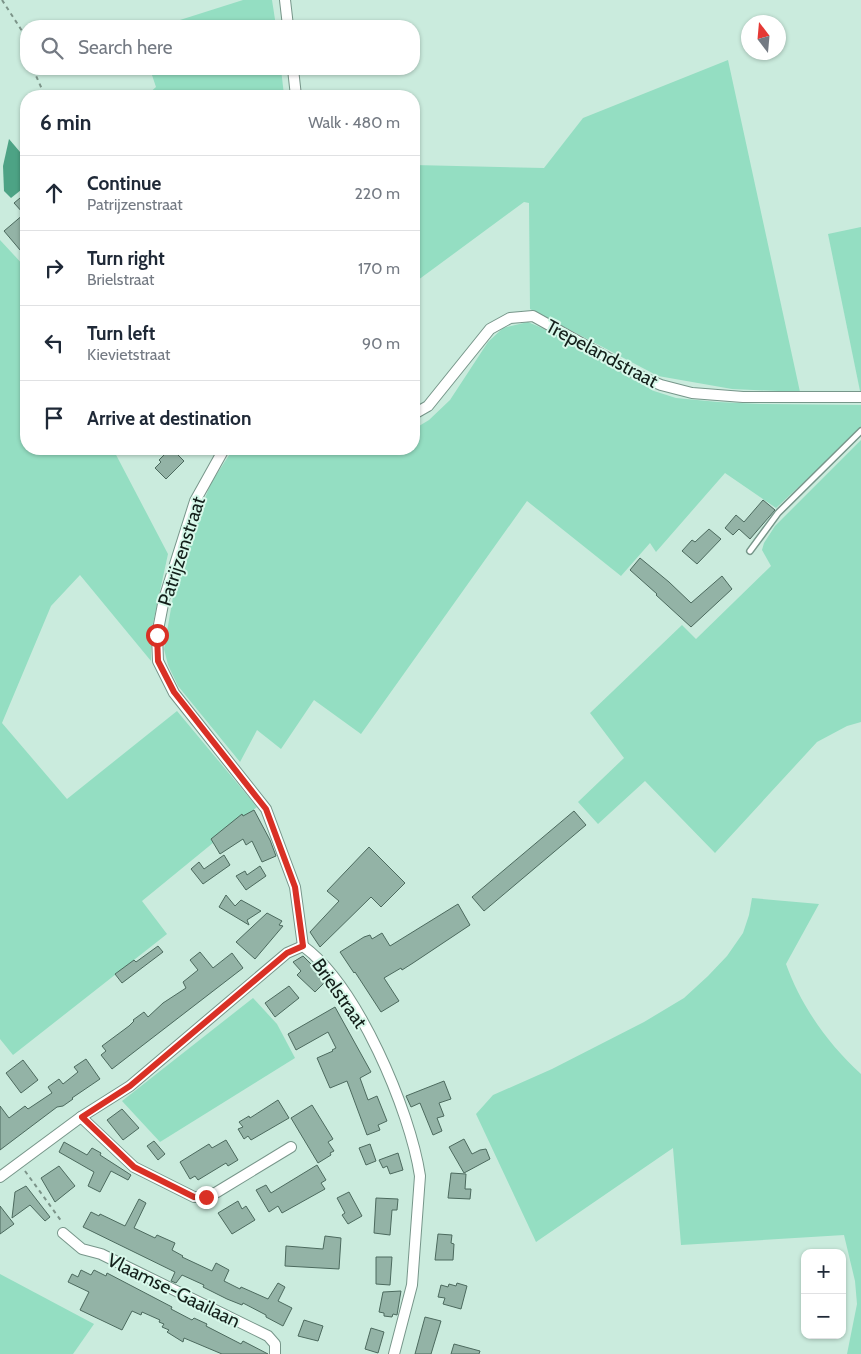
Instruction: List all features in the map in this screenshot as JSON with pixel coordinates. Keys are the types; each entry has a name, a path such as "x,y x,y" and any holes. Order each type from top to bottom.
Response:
{"street":[{"path":"285,0 287,20"},
{"path":"294,75 295,90"},
{"name":"Trepelandstraat","path":"420,411 428,406 490,329 510,318 532,316 642,377 692,394 743,398 861,398"},
{"name":"Patrijzenstraat","path":"221,455 195,501 164,599 157,635 158,661 174,692 266,809 295,887 303,946"},
{"name":"Brielstraat","path":"0,1177 82,1117 130,1086 287,953 303,946 322,962 349,999 369,1032 410,1128 418,1162 420,1176 412,1285 394,1354"},
{"path":"82,1117 134,1167 194,1197 206,1197 217,1192 291,1147"},
{"name":"Vlaamse-Gaailaan","path":"63,1232 82,1249 102,1254 268,1336 275,1344 275,1354"}],"lane":[{"path":"750,551 778,513 861,431"}],"path":[{"path":"2,0 20,28"},
{"path":"36,75 42,90"},
{"path":"19,1164 62,1221 63,1232"}],"shaded area":[{"path":"243,0 272,0 275,20 180,20"},
{"path":"728,60 800,392 732,389 658,376 530,309 529,203 524,202 420,279 420,165 544,168 583,118"},
{"path":"152,75 282,75 283,90 153,90 156,87"},
{"path":"9,139 20,152 20,191 11,198 4,191 3,166"},
{"path":"861,227 861,391 860,391 828,234"},
{"path":"0,240 20,262 20,455 116,455 168,554 151,632 151,661 80,575 51,606 2,723 67,799 177,711 257,807 142,901 167,934 13,1055 0,1039"},
{"path":"528,322 654,391 676,398 760,404 861,405 861,429 776,508 725,473 656,552 650,543 621,576 527,501 361,734 314,700 281,749 257,730 240,762 178,686 168,665 164,649 174,591 193,528 211,483 229,455 420,455 420,425 429,420 450,400 488,342 503,328"},
{"path":"861,440 861,722 847,726 817,742 715,853 645,781 598,824 578,802 624,758 590,713 682,625 696,639 771,566 762,550 764,543 775,526"},
{"path":"752,898 819,904 786,964 799,995 817,1024 837,1050 861,1074 861,1354 847,1354 857,1304 855,1281 844,1235 681,1245 673,1148 536,1242 476,1114 493,1095 552,1069 644,1022 684,998 727,956 743,933"},
{"path":"253,998 277,1024 295,1058 160,1142 122,1101"},
{"path":"0,1274 94,1324 73,1354 0,1354"}],"building":[{"path":"20,198 20,210 14,203"},
{"path":"20,217 20,250 4,231"},
{"path":"164,455 178,455 184,461 166,479 155,468 161,462 159,460"},
{"path":"763,500 775,510 750,539 739,529 733,535 725,528 736,515 744,522"},
{"path":"709,529 721,539 697,564 682,551 692,540 695,542"},
{"path":"640,558 691,603 722,576 732,589 691,627 630,570"},
{"path":"254,810 276,856 262,862 252,841 246,845 243,839 220,854 211,839 242,814 243,816"},
{"path":"574,811 586,825 484,911 472,897"},
{"path":"369,847 405,883 381,907 371,897 320,947 310,932 339,901 327,891"},
{"path":"224,855 230,865 203,884 191,869 199,862 204,869"},
{"path":"260,866 266,876 246,890 236,876 245,871 247,875"},
{"path":"226,895 235,906 241,900 261,911 247,920 249,925 219,907"},
{"path":"458,904 470,925 402,970 401,968 384,978 399,1001 381,1012 340,952 364,937 370,935 372,939 382,933 390,946"},
{"path":"267,913 282,921 279,925 283,926 255,959 236,942"},
{"path":"158,946 163,952 122,983 115,974"},
{"path":"200,952 213,968 232,953 243,968 112,1069 101,1055 106,1051 102,1046 144,1012 148,1017 163,1003 186,988 183,982 198,970 190,960"},
{"path":"303,956 327,980 315,992 297,975 301,971 293,962"},
{"path":"289,986 299,998 275,1017 265,1003"},
{"path":"335,1007 371,1072 360,1078 368,1100 377,1096 387,1121 378,1125 380,1130 367,1135 347,1081 330,1088 317,1058 336,1048 328,1032 296,1050 288,1034"},
{"path":"86,1059 100,1079 63,1106 57,1107 0,1150 0,1106 9,1118 25,1106 28,1109 52,1093 48,1087 59,1079 63,1084 78,1072 74,1067"},
{"path":"23,1060 38,1080 21,1093 6,1073"},
{"path":"444,1081 451,1099 439,1103 444,1116 437,1118 442,1131 433,1135 420,1103 411,1107 406,1096"},
{"path":"278,1100 289,1118 251,1140 248,1136 244,1139 238,1129 243,1127 239,1122 249,1116 250,1118"},
{"path":"312,1105 333,1139 328,1142 334,1151 318,1163 291,1118"},
{"path":"122,1109 139,1128 123,1140 107,1120"},
{"path":"464,1139 472,1154 486,1149 490,1159 464,1173 449,1147"},
{"path":"226,1140 238,1160 228,1166 226,1163 198,1180 195,1176 190,1179 180,1162 209,1144 212,1148"},
{"path":"154,1141 165,1154 158,1160 147,1146"},
{"path":"64,1142 87,1155 92,1148 131,1175 128,1180 111,1171 100,1192 88,1186 94,1172 59,1152"},
{"path":"370,1144 376,1161 366,1165 359,1148"},
{"path":"398,1153 403,1170 390,1174 387,1166 383,1168 379,1160"},
{"path":"317,1165 326,1180 321,1183 325,1189 282,1213 278,1206 269,1212 256,1190 266,1185 271,1193"},
{"path":"59,1166 75,1186 55,1202 41,1178"},
{"path":"451,1173 466,1174 465,1189 471,1189 470,1199 448,1198"},
{"path":"26,1186 50,1217 45,1221 30,1205 12,1218 15,1192"},
{"path":"349,1192 362,1216 348,1224 342,1215 345,1213 337,1198"},
{"path":"376,1198 398,1199 397,1210 392,1210 390,1235 374,1233"},
{"path":"139,1199 146,1203 134,1228 155,1238 157,1235 175,1243 172,1250 182,1257 212,1271 216,1263 229,1270 224,1281 268,1299 278,1283 285,1287 278,1301 292,1308 283,1326 243,1303 242,1305 227,1299 203,1287 204,1285 182,1275 176,1283 171,1281 175,1272 83,1227 91,1212 99,1216 100,1214 125,1226"},
{"path":"238,1201 242,1209 246,1206 255,1220 232,1234 218,1213"},
{"path":"0,1206 14,1224 0,1234"},
{"path":"438,1234 452,1235 451,1243 454,1244 453,1260 435,1260"},
{"path":"325,1236 341,1238 339,1269 285,1266 286,1246 323,1249"},
{"path":"376,1257 392,1257 390,1285 376,1284"},
{"path":"81,1270 91,1275 94,1270 106,1276 107,1273 172,1307 171,1309 192,1320 194,1318 241,1344 243,1341 268,1354 222,1354 184,1338 183,1342 167,1332 169,1330 162,1327 164,1324 159,1322 160,1320 142,1312 141,1315 132,1311 122,1330 80,1310 89,1292 68,1282 72,1274 78,1277"},
{"path":"457,1283 467,1286 461,1309 443,1304 445,1298 438,1297 441,1285 448,1287 449,1284 456,1286"},
{"path":"401,1291 397,1315 393,1314 392,1317 384,1316 384,1313 379,1312 383,1292"},
{"path":"425,1317 441,1321 431,1354 415,1354"},
{"path":"304,1320 323,1326 318,1341 298,1336"},
{"path":"371,1328 384,1332 378,1353 365,1349"},
{"path":"454,1344 480,1351 479,1354 451,1354"}],"route":[{"path":"157,635 158,661 174,692 266,809 295,887 303,946 287,953 130,1086 82,1117 134,1167 194,1197 206,1197"}]}
